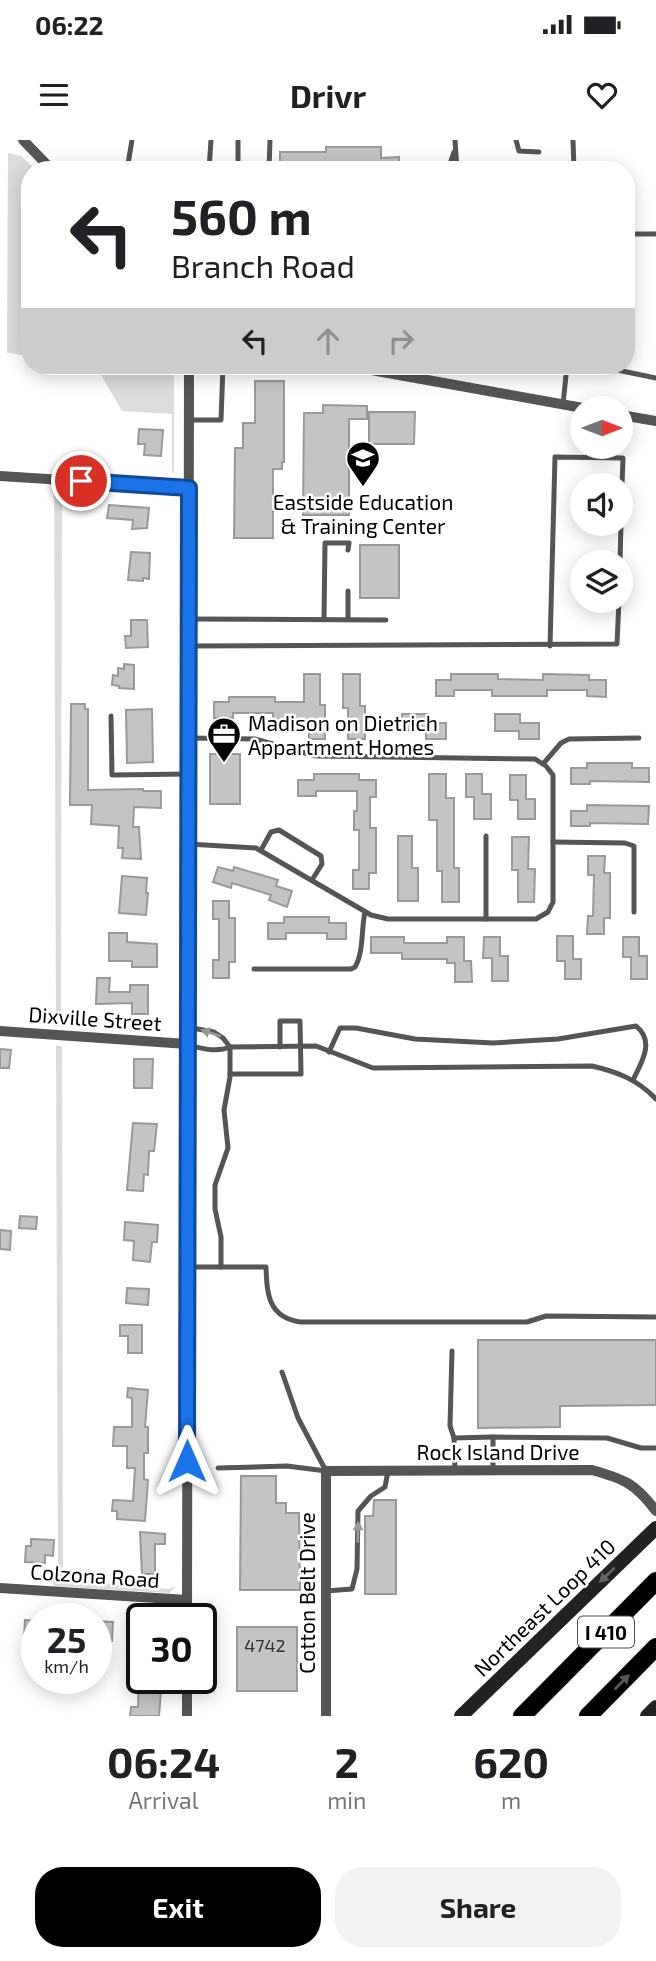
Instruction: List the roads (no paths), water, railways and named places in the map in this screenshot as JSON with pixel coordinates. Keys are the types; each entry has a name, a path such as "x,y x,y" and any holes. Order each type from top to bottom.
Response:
{"highway":[{"name":"I 410","path":"522,1716 656,1581"},
{"name":"I 410","path":"588,1716 656,1647"},
{"path":"507,1716 555,1683"}],"main road":[{"name":"Northeast Loop 410","path":"461,1716 656,1528"},
{"path":"647,1716 656,1707"}],"street":[{"path":"23,140 43,161"},
{"path":"187,1600 189,375"},
{"path":"398,375 570,406"},
{"path":"634,417 656,421"},
{"path":"0,475 189,488"},
{"name":"Dixville Street","path":"0,1031 187,1045"},
{"name":"Rock Island Drive","path":"326,1471 592,1470 614,1476 638,1488 656,1511"},
{"name":"Cotton Belt Drive","path":"326,1471 326,1716"},
{"name":"Colzona Road","path":"0,1588 187,1600"},
{"path":"187,1694 187,1716"}],"lane":[{"path":"128,161 132,140"},
{"path":"210,161 211,140"},
{"path":"238,140 238,161"},
{"path":"269,161 270,140"},
{"path":"455,140 456,161"},
{"path":"516,140 519,151 540,152"},
{"path":"573,140 574,161"},
{"path":"451,161 455,149"},
{"path":"635,234 656,234"},
{"path":"635,374 656,378"},
{"path":"189,420 221,420 223,375"},
{"path":"563,405 566,375"},
{"path":"550,646 555,457 623,458 622,473"},
{"path":"324,620 325,543 349,543 348,551"},
{"path":"348,591 348,620"},
{"path":"188,646 617,644 618,613"},
{"path":"188,619 386,620"},
{"path":"111,716 112,775 188,774"},
{"path":"188,738 255,739 316,756 535,759 553,775 553,902 548,912 536,919 388,919 365,912 261,850 244,846 188,844"},
{"path":"543,764 561,743 569,739 639,738"},
{"path":"261,850 271,832 279,830 321,856 322,864 312,880"},
{"path":"486,836 486,919"},
{"path":"553,842 625,842 634,846 634,912"},
{"path":"254,969 355,967 360,957 361,928 365,912"},
{"path":"230,1074 301,1074 300,1021 280,1021 280,1047"},
{"path":"329,1052 340,1028 356,1028 415,1039 493,1043 558,1039 636,1026 643,1032 646,1043 644,1058 632,1080"},
{"path":"187,1027 214,1032 230,1047 230,1074 224,1110 228,1148 215,1185 215,1209 222,1237 221,1267"},
{"path":"187,1045 224,1050 230,1047 316,1046 373,1068 592,1066 610,1070 632,1080 646,1088 656,1099"},
{"path":"187,1267 267,1267 267,1294 270,1303 290,1321 527,1322 546,1316 656,1317"},
{"path":"452,1351 450,1426 454,1438 454,1470"},
{"path":"282,1372 298,1418 326,1471"},
{"path":"493,1437 493,1470"},
{"path":"454,1438 607,1438 641,1448 656,1448"},
{"path":"218,1468 288,1466 326,1471"},
{"path":"326,1591 352,1589 357,1569 358,1511 370,1496 385,1488 388,1471"}],"place":[{"name":"Eastside Education & Training Center","path":"363,488"},
{"name":"Madison on Dietrich Appartment Homes","path":"224,764"}]}
